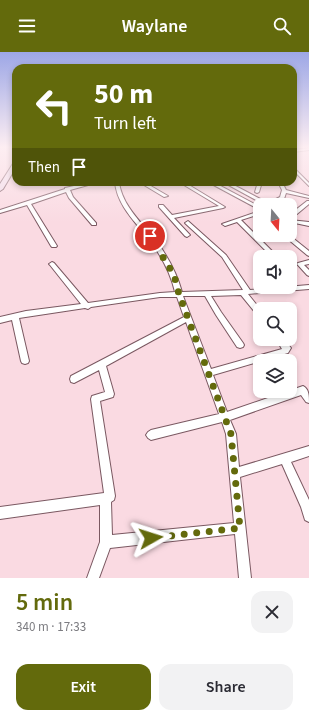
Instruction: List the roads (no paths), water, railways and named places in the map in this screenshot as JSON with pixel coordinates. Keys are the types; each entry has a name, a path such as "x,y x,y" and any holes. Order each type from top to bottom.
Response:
{"main road":[{"path":"0,189 2,183 9,173"}],"street":[{"path":"297,173 309,185"},
{"path":"0,212 29,204 41,198 80,186"},
{"path":"119,186 129,212 150,236 174,275 179,294 231,434 245,578"},
{"path":"148,186 166,196"},
{"path":"171,217 224,207 188,186"},
{"path":"217,186 253,208"},
{"path":"232,186 268,205 282,198 284,191 282,186"},
{"path":"257,192 258,186"},
{"path":"67,189 71,197 94,224"},
{"path":"284,191 309,197"},
{"path":"297,211 309,202"},
{"path":"29,204 54,246"},
{"path":"161,206 187,235"},
{"path":"225,224 253,214"},
{"path":"238,220 268,250"},
{"path":"297,222 309,224"},
{"path":"300,222 309,229"},
{"path":"188,223 224,256 253,303"},
{"path":"294,242 309,254"},
{"path":"309,262 300,264 309,274"},
{"path":"52,264 88,307"},
{"path":"0,320 160,295 246,292 309,287"},
{"path":"207,293 213,307 221,315 240,345"},
{"path":"15,317 25,361"},
{"path":"74,379 188,318"},
{"path":"208,373 285,351 287,348 285,346"},
{"path":"0,513 105,499 110,496 95,399 110,394 101,364"},
{"path":"151,434 225,417 302,390 309,400"},
{"path":"235,474 309,451"},
{"path":"285,459 309,516"},
{"path":"93,578 106,542 105,499"},
{"path":"106,542 240,528"}]}
